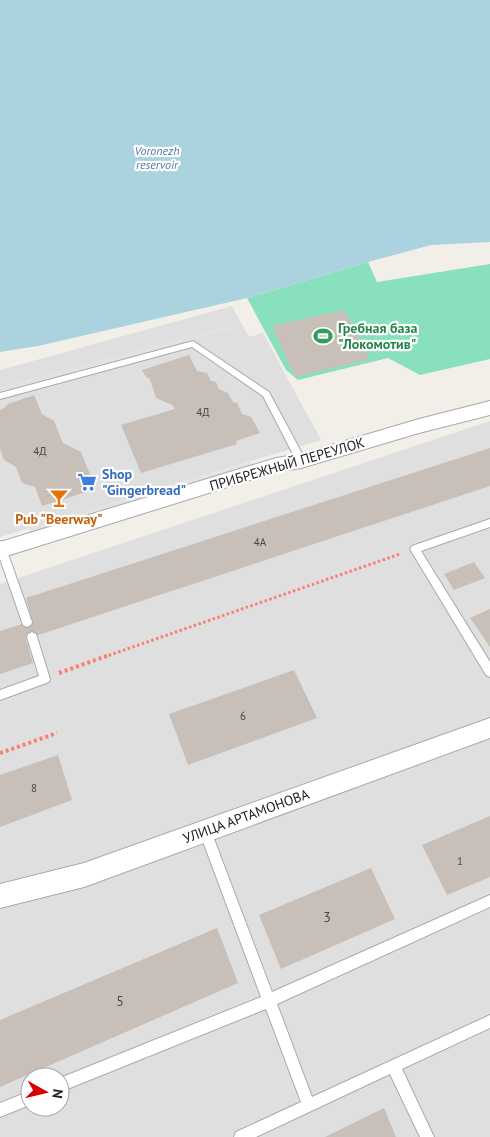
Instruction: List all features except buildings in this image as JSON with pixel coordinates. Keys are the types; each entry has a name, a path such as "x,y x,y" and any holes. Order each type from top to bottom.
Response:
{"street":[{"name":"ПРИБРЕЖНЫЙ ПЕРЕУЛОК","path":"1,549 276,465 301,461 419,426 490,408"},
{"name":"УЛИЦА АРТАМОНОВА","path":"0,896 84,875 490,728"}],"lane":[{"path":"0,396 193,344 266,394 301,461"},
{"path":"490,523 415,549 490,672"},
{"path":"1,549 27,622"},
{"path":"0,695 44,679 32,637"},
{"path":"205,831 308,1104"},
{"path":"70,1081 269,1000 490,901"},
{"path":"241,1137 490,1020"},
{"path":"393,1065 427,1137"},
{"path":"0,1110 20,1102"}],"path":[{"path":"44,679 415,549"},
{"path":"0,753 57,733"}],"shaded area":[{"path":"232,306 249,337 263,333 321,440 0,537 0,370"},
{"path":"227,326 230,330 0,392 0,387"},
{"path":"490,421 490,1137 0,1137 0,584"},
{"path":"251,462 253,467 31,534 29,528"}],"green space":[{"path":"368,262 377,282 490,264 490,359 420,375 388,358 298,380 286,370 247,298"}],"water":[{"name":"Voronezh reservoir","path":"0,0 490,0 490,242 431,245 247,298 38,346 0,352"}],"place":[{"name":"Гребная база \"Локомотив\"","path":"323,336"},
{"name":"Shop \"Gingerbread\"","path":"87,482"},
{"name":"Pub \"Beerway\"","path":"59,498"}]}
